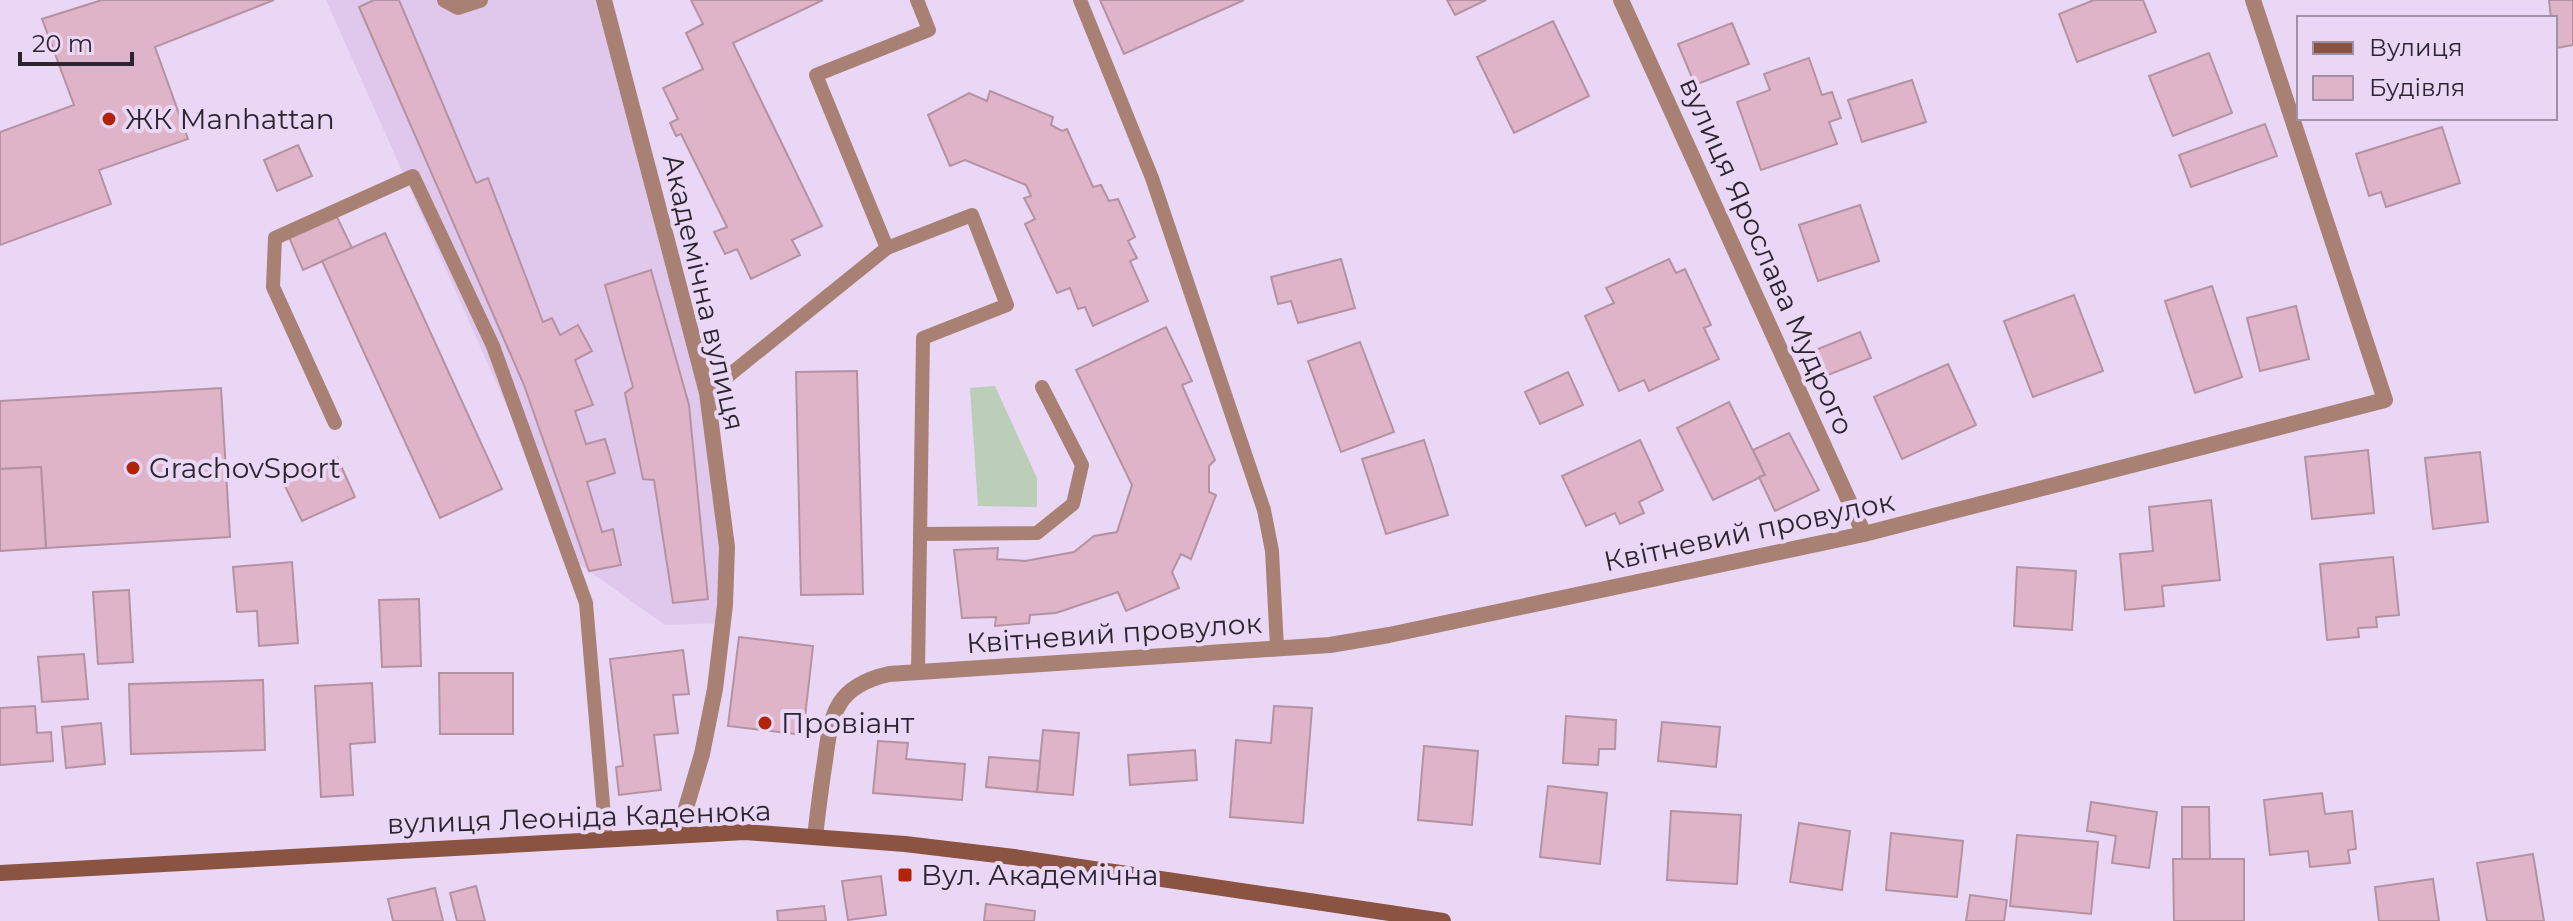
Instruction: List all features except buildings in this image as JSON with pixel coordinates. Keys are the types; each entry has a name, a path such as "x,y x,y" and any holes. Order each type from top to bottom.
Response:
{"street":[{"path":"445,0 458,7 480,0"},
{"name":"Академічна вулиця","path":"604,0 707,393 727,547 725,605 708,726 678,835"},
{"name":"вулиця Ярослава Мудрого","path":"1621,0 1864,534"},
{"name":"Квітневий провулок","path":"815,837 830,722 846,694 874,677 1330,645 1389,635 1864,534 2385,400 2253,0"},
{"name":"вулиця Леоніда Каденюка","path":"0,873 745,832 1014,857 1434,920"}],"lane":[{"path":"887,248 816,75 929,30 917,0"},
{"path":"1080,0 1152,178 1264,510 1274,577 1277,648"},
{"path":"335,423 273,287 275,238 413,176 493,346 586,603 606,839"},
{"path":"707,393 887,248 972,215 1007,305 923,338 918,673"},
{"path":"920,534 1037,533 1073,504 1082,465 1042,387"}],"shaded area":[{"path":"326,0 604,0 707,393 727,547 721,623 665,625 576,562"}],"green space":[{"path":"995,386 1037,478 1037,507 978,506 970,388"}],"place":[{"name":"ЖК Manhattan","path":"109,119"},
{"name":"GrachovSport","path":"133,468"},
{"name":"Провіант","path":"765,723"},
{"name":"Вул. Академічна","path":"905,875"}]}
